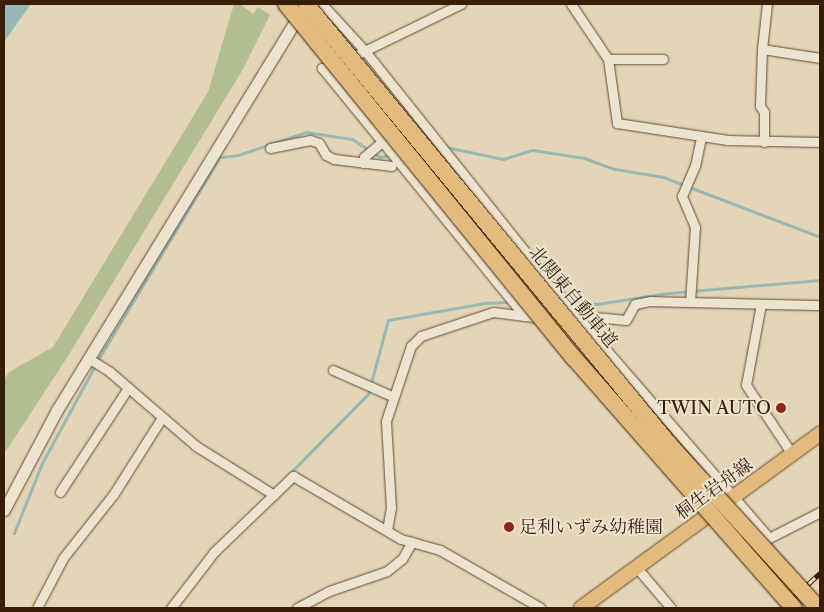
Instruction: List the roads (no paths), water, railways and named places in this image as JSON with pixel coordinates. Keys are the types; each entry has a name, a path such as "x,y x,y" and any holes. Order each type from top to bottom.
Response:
{"highway":[{"path":"286,4 574,358 794,608"},
{"name":"北関東自動車道","path":"306,4 668,443 818,608"}],"main road":[{"name":"桐生岩舟線","path":"581,608 820,434"}],"street":[{"path":"4,510 88,358 306,4"},
{"path":"322,4 365,50 576,315 769,538 820,512"},
{"path":"461,4 365,50 322,68 524,316"},
{"path":"571,4 608,59 617,123 702,137 764,142 820,142"},
{"path":"764,142 764,112 760,106 762,49 767,4"},
{"path":"762,49 820,58"},
{"path":"608,59 663,59"},
{"path":"690,302 695,227 682,196 695,166 702,137"},
{"path":"270,148 310,140 319,143 330,158 392,166"},
{"path":"363,163 364,157 382,142"},
{"path":"387,530 391,508 386,422 392,396 416,339 493,312 524,316 576,315 626,320 635,304 652,301 820,305"},
{"path":"761,304 746,385 792,454"},
{"path":"88,358 128,388 196,446 274,495"},
{"path":"333,370 392,396"},
{"path":"60,492 128,388"},
{"path":"37,608 63,558 113,495 161,418"},
{"path":"170,608 214,552 293,476 387,530 412,542 445,552 541,608"},
{"path":"297,608 329,591 387,571 402,559 412,542"},
{"path":"638,568 671,608"}],"water":[{"path":"4,4 31,4 4,42"}],"waterway":[{"path":"14,533 42,463 99,358 220,157 238,155 306,132 352,139 380,157 391,155"},
{"path":"432,149 446,147 503,159 533,150 584,158 615,169 663,177 820,237"},
{"path":"570,303 597,304 668,293 820,280"},
{"path":"292,471 368,394 388,320 484,303 511,302"}],"railway":[{"path":"782,608 820,573"}],"place":[{"name":"TWIN AUTO","path":"781,408"},
{"name":"足利いずみ幼稚園","path":"509,527"}]}
